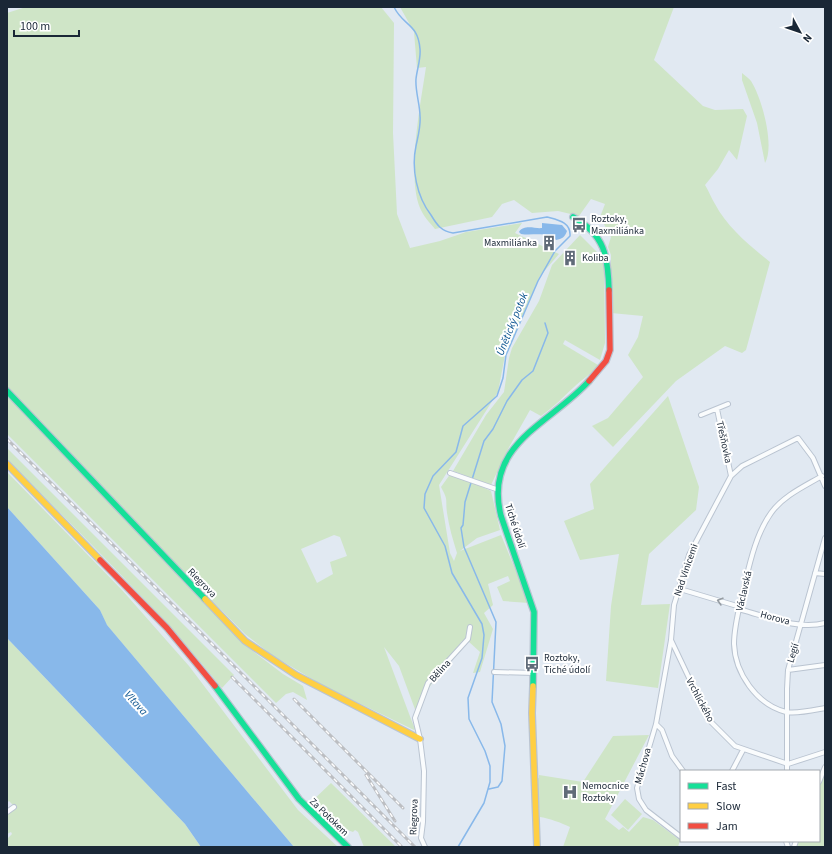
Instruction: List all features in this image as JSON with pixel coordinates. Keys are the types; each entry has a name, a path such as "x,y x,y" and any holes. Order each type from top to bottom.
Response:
{"street":[{"name":"Tiché údolí","path":"537,847 532,713 534,673 534,612 501,516 496,489 505,463 520,439 584,386 598,372 606,361 610,350 606,254 603,244 594,230 573,217"},
{"name":"Riegrova","path":"7,391 246,641 296,675 420,740"},
{"name":"Třešňovka","path":"701,415 728,404"},
{"name":"Třešňovka","path":"717,409 731,476"},
{"name":"Nad Vinicemi","path":"656,724 670,640 674,604 690,555 731,476 742,466 798,438 813,458 822,476"},
{"name":"Za Potokem","path":"7,464 187,650 299,799 324,826 348,847"},
{"path":"450,473 496,489"},
{"path":"822,476 825,486"},
{"name":"Václavská","path":"787,712 774,707 757,695 746,681 734,650 734,635 751,558 763,526 771,512 787,497 822,476"},
{"name":"Legií","path":"787,770 786,689 788,670 825,538"},
{"path":"815,573 825,574"},
{"name":"Horova","path":"680,589 801,626 816,626 825,623"},
{"name":"Bělina","path":"415,718 428,684 468,639 470,627"},
{"name":"Vrchlického","path":"670,640 709,720 725,738 734,746 743,750 788,764"},
{"path":"788,670 825,665"},
{"path":"494,672 534,673"},
{"path":"787,712 825,708"},
{"name":"Riegrova","path":"415,718 420,740 424,771 423,822 421,838 425,847"},
{"path":"656,724 662,730 672,756 682,770"},
{"name":"Máchova","path":"656,724 640,773 637,788 639,799 646,810 680,836"},
{"path":"733,770 743,750"},
{"path":"788,764 825,752"},
{"path":"820,780 825,767"},
{"path":"7,812 14,807"}],"green space":[{"path":"26,7 381,7 394,23 393,133 397,214 410,248 440,241 466,232 522,223 515,233 559,254 540,276 505,355 498,392 439,485 450,553 454,561 457,553 447,513 446,498 441,487 451,473 491,491 500,530 477,538 460,551 501,535 529,603 503,601 497,587 510,581 508,576 488,584 493,605 484,613 493,629 480,672 473,673 480,652 468,641 462,641 421,699 416,712 399,666 384,647 415,729 414,730 322,685 272,655 245,634 122,509 7,387 7,13","holes":["334,535 340,537 347,556 330,562 333,574 317,583 301,549"]},
{"path":"400,7 674,7 654,60 703,106 715,110 743,109 747,116 737,160 729,150 718,169 705,185 726,221 747,243 770,262 746,350 742,353 725,346 676,381 613,447 592,426 608,418 643,377 628,355 638,337 643,316 611,313 611,255 608,247 611,237 600,217 605,204 591,199 579,216 558,211 532,213 514,200 502,204 492,217 435,229 422,212 417,199 415,182 414,162 418,120 426,67 417,68 414,32"},
{"path":"742,73 751,81 763,110 769,145 765,163 757,123 742,80"},
{"path":"580,235 604,259 605,343 600,360 565,340 563,344 598,365 590,374 541,416 530,410 508,449 491,485 453,471 486,415 504,392 512,348 539,301 552,265"},
{"path":"7,395 246,646 283,674 303,686 307,700 293,692 286,694 276,703 7,434"},
{"path":"668,396 699,487 696,510 649,554 641,605 670,604 658,688 606,681 611,606 619,554 580,560 564,521 594,509 590,484"},
{"path":"7,448 234,675 222,688 144,599 7,459"},
{"path":"7,472 122,590 189,666 298,810 338,847 294,847 106,624 100,610 7,507"},
{"path":"7,638 185,824 201,847 7,847 7,839 12,834 11,832 7,834 7,813 15,807 9,801 7,803"},
{"path":"649,735 605,819 619,830 623,827 629,832 643,817 653,820 680,840 678,847 563,847 570,827 547,818 540,817 537,779 539,778 539,775 583,782 613,736"},
{"path":"825,773 825,847 796,847 798,842 820,842 820,786"},
{"path":"331,783 396,847 364,847 358,832 355,830 353,832 328,823 310,803"},
{"path":"625,799 642,814 628,830 611,815"}],"water":[{"path":"542,223 562,225 567,231 563,237 556,240 553,237 540,234 521,234 519,232 527,227 542,228"},
{"name":"Vltava","path":"7,507 100,610 107,625 294,847 201,847 185,824 7,638"}],"waterway":[{"name":"Únětický potok","path":"394,7 413,29 419,41 420,56 416,75 416,84 420,120 414,164 416,182 422,200 437,225 445,231 453,233 547,217 563,222 570,231 570,236 555,251 538,281 506,355 503,378 497,396 463,426 456,452 433,476 425,494 424,508 445,546 452,573 482,624 484,635 482,658 468,698 469,719 485,751 490,766 490,782 484,803 458,847"},
{"path":"489,789 498,787 502,781 505,746 501,724 492,702 496,622 464,547 461,528 463,525 465,502 484,441 493,429 507,401 522,380 533,371 548,333 545,323"}],"railway":[{"path":"7,439 415,847"},
{"path":"232,677 402,847"},
{"path":"294,699 403,808"},
{"path":"366,775 395,821"}],"traffic: fast":[{"path":"573,217 592,231 603,248 606,257 609,290"},
{"path":"533,686 534,612 501,516 498,491 502,471 511,453 539,424 589,381"},
{"path":"7,391 205,599"},
{"path":"215,686 299,799 348,847"}],"traffic: slow":[{"path":"7,464 100,560"},
{"path":"205,599 245,641 296,675 420,739"},
{"path":"533,686 532,713 537,847"}],"traffic: jam":[{"path":"589,381 606,361 610,350 609,290"},
{"path":"100,560 167,628 215,686"}],"place":[{"name":"Roztoky, Maxmiliánka","path":"579,225"},
{"name":"Maxmiliánka","path":"549,243"},
{"name":"Koliba","path":"570,258"},
{"name":"Roztoky, Tiché údolí","path":"532,664"},
{"name":"Nemocnice Roztoky","path":"570,792"}]}
